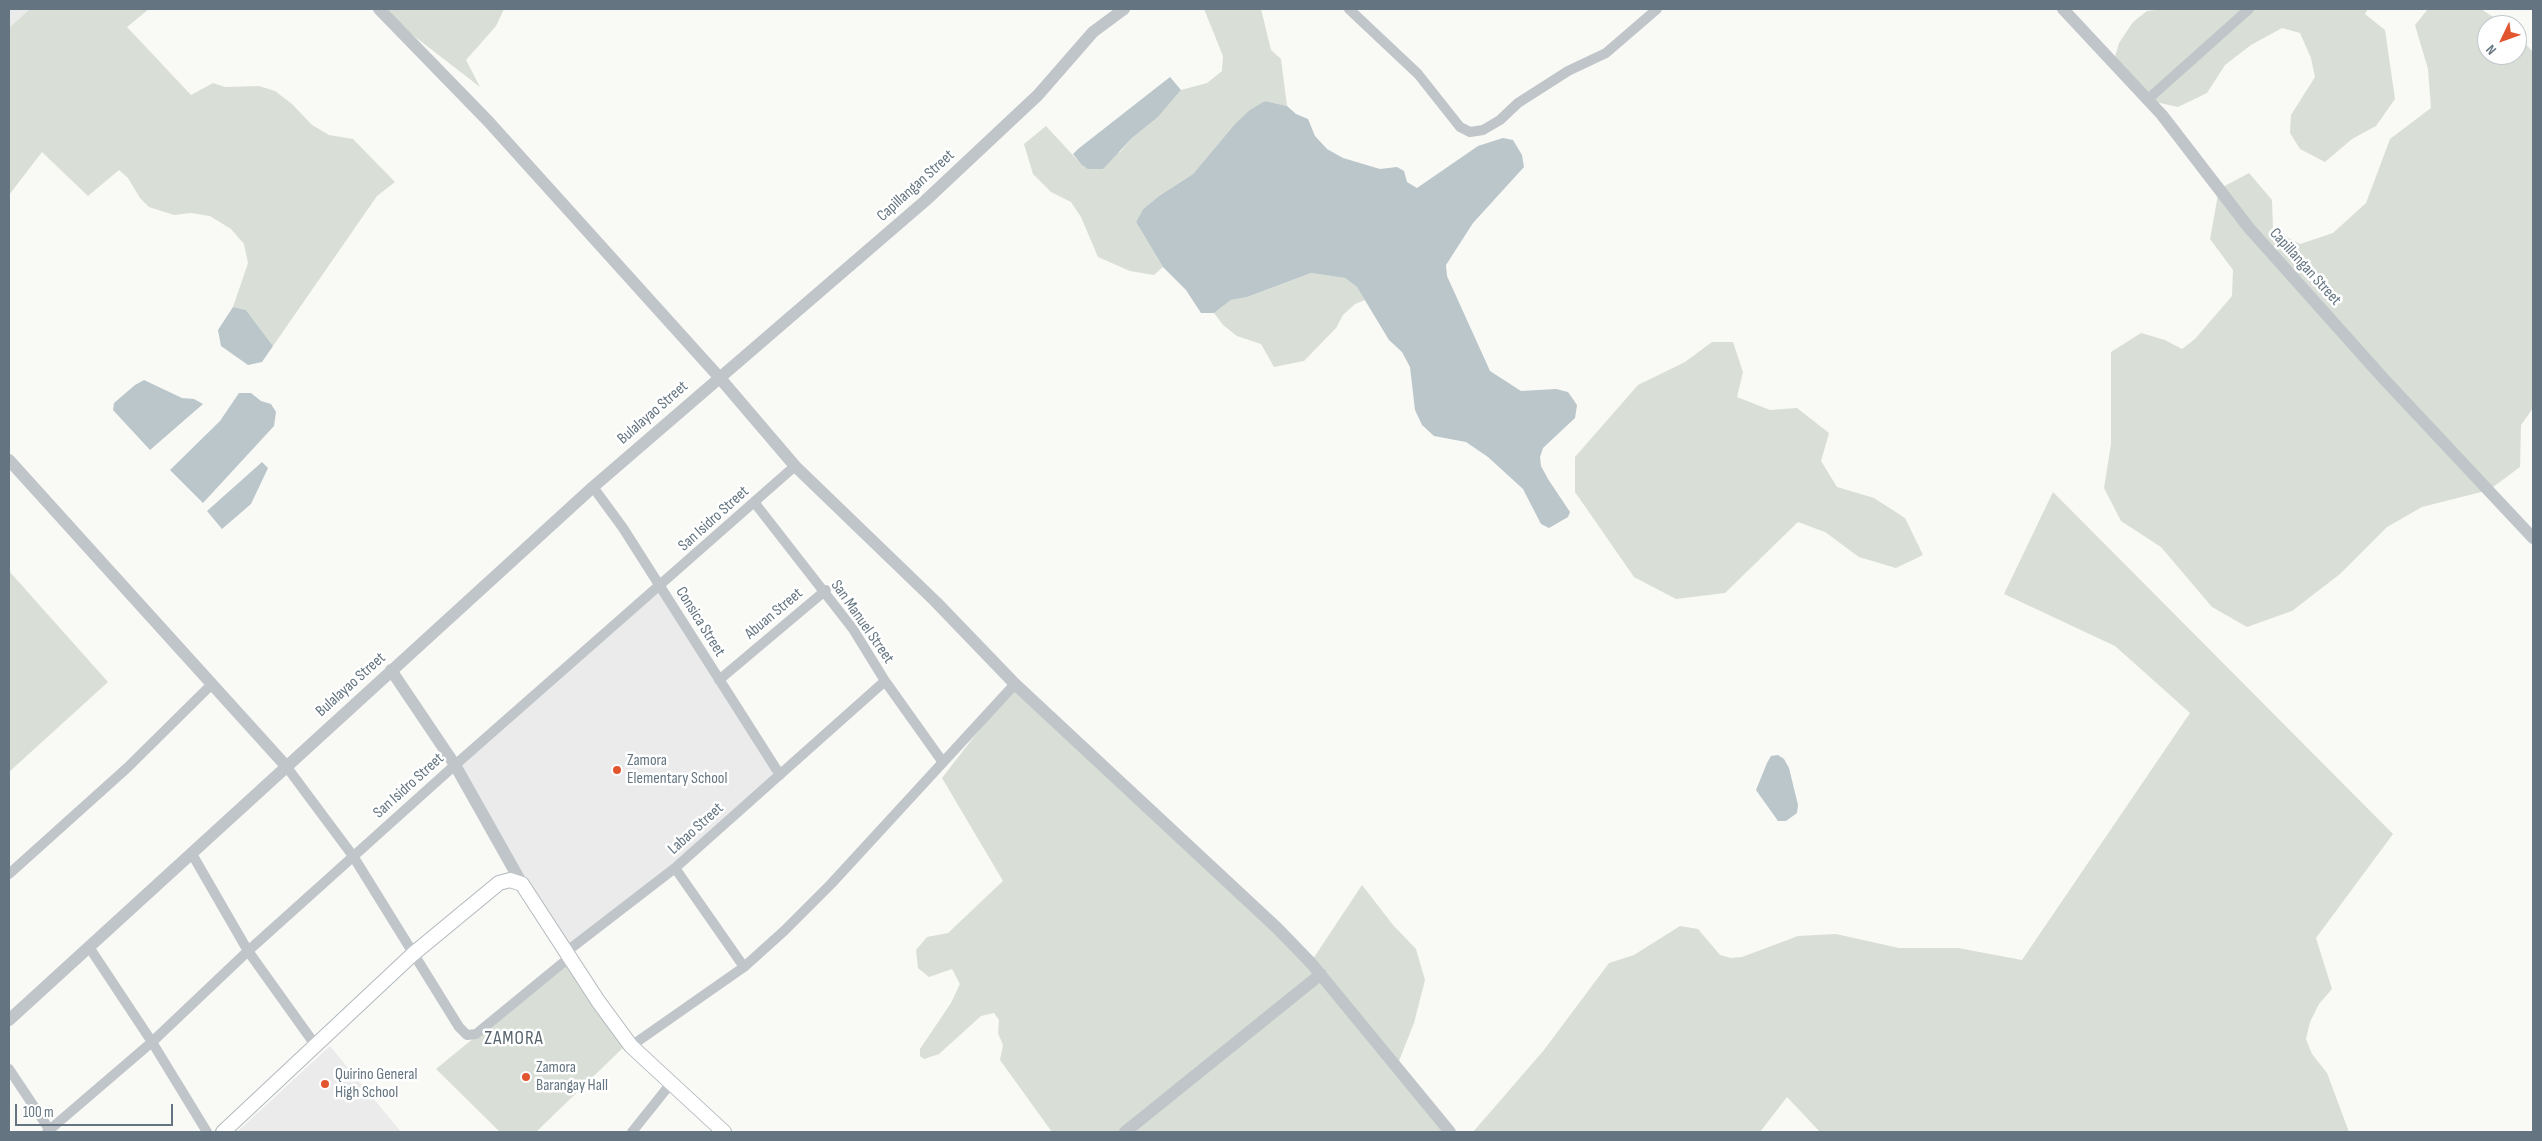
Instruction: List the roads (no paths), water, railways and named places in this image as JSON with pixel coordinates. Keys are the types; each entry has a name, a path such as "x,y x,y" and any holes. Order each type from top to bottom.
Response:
{"main road":[{"path":"223,1132 413,954 499,883 510,880 522,884 631,1046 724,1132"}],"street":[{"path":"379,9 488,121 719,377 795,466 936,602 1015,684 1277,928 1321,974 1450,1132"},
{"name":"Capillangan Street","path":"719,377 932,195 1038,95 1093,32 1124,9"},
{"path":"1349,9 1418,74 1460,126 1470,132 1483,130 1500,120 1518,103 1568,71 1606,53 1657,9"},
{"name":"Capillangan Street","path":"2062,9 2162,115 2249,228 2383,378 2533,538"},
{"path":"2148,100 2249,9"},
{"name":"Bulalayao Street","path":"9,1020 593,487 719,377"},
{"path":"9,460 286,766 353,856 413,954"},
{"name":"San Isidro Street","path":"49,1132 152,1042 248,951 353,856 795,466"},
{"name":"Consica Street","path":"593,487 660,587 780,774"},
{"name":"San Manuel Street","path":"754,502 853,629 885,681 942,761"},
{"name":"Abuan Street","path":"719,680 825,591"},
{"path":"391,670 455,765 522,884"},
{"name":"Labao Street","path":"413,954 460,1027 470,1035 476,1034 568,955 675,868 885,681"},
{"path":"631,1046 744,967 831,884 942,761 1015,684"},
{"path":"9,874 127,768 211,685"},
{"path":"192,854 248,951 316,1046"},
{"path":"675,868 744,967"},
{"path":"88,947 152,1042 206,1132"},
{"path":"1125,1132 1321,974"},
{"path":"9,1069 49,1132"},
{"path":"632,1132 672,1082"}],"place":[{"name":"Zamora Elementary School","path":"617,770"},
{"name":"Zamora Barangay Hall","path":"526,1077"},
{"name":"Quirino General High School","path":"325,1084"}],"district":[{"name":"ZAMORA","path":"514,1039"}]}
